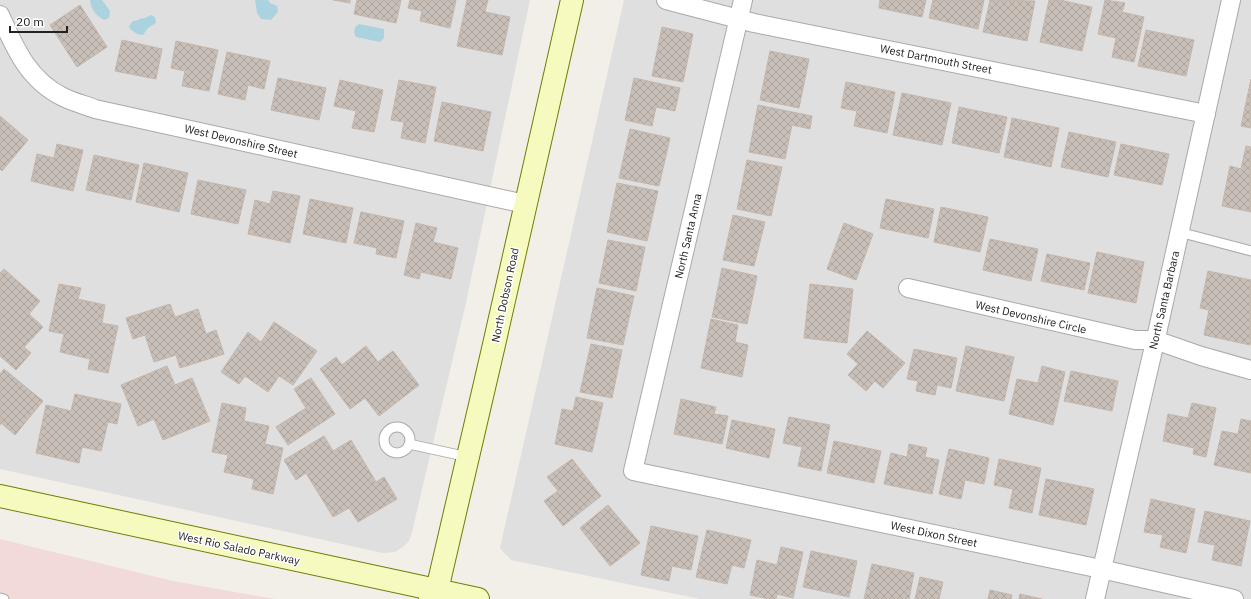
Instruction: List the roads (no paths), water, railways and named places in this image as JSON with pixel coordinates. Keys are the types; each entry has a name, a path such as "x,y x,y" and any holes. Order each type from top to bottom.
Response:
{"main road":[{"name":"North Dobson Road","path":"436,596 572,0"},
{"name":"West Rio Salado Parkway","path":"0,496 436,596 478,599"}],"street":[{"name":"West Dartmouth Street","path":"666,0 739,20 1206,114"},
{"name":"North Santa Anna","path":"633,471 743,0"},
{"name":"North Santa Barbara","path":"1095,599 1231,0"},
{"name":"West Devonshire Street","path":"0,14 22,61 40,83 63,97 95,109 525,204"},
{"name":"West Devonshire Circle","path":"908,288 1135,340 1155,340"},
{"path":"1155,340 1201,356 1251,370"},
{"name":"West Dixon Street","path":"633,471 1101,569 1234,599"}],"lane":[{"path":"1179,232 1251,251"},
{"path":"409,444 468,457"},
{"path":"0,598 4,599"}],"water":[{"path":"90,0 102,0 110,11 109,18 104,20 98,16 92,9"},
{"path":"255,0 268,0 270,3 277,6 278,12 271,20 261,19 257,13"},
{"path":"151,15 155,17 156,23 148,28 143,35 137,34 130,29 129,26 133,21"},
{"path":"359,24 384,29 384,38 380,42 356,37 354,30"}]}
